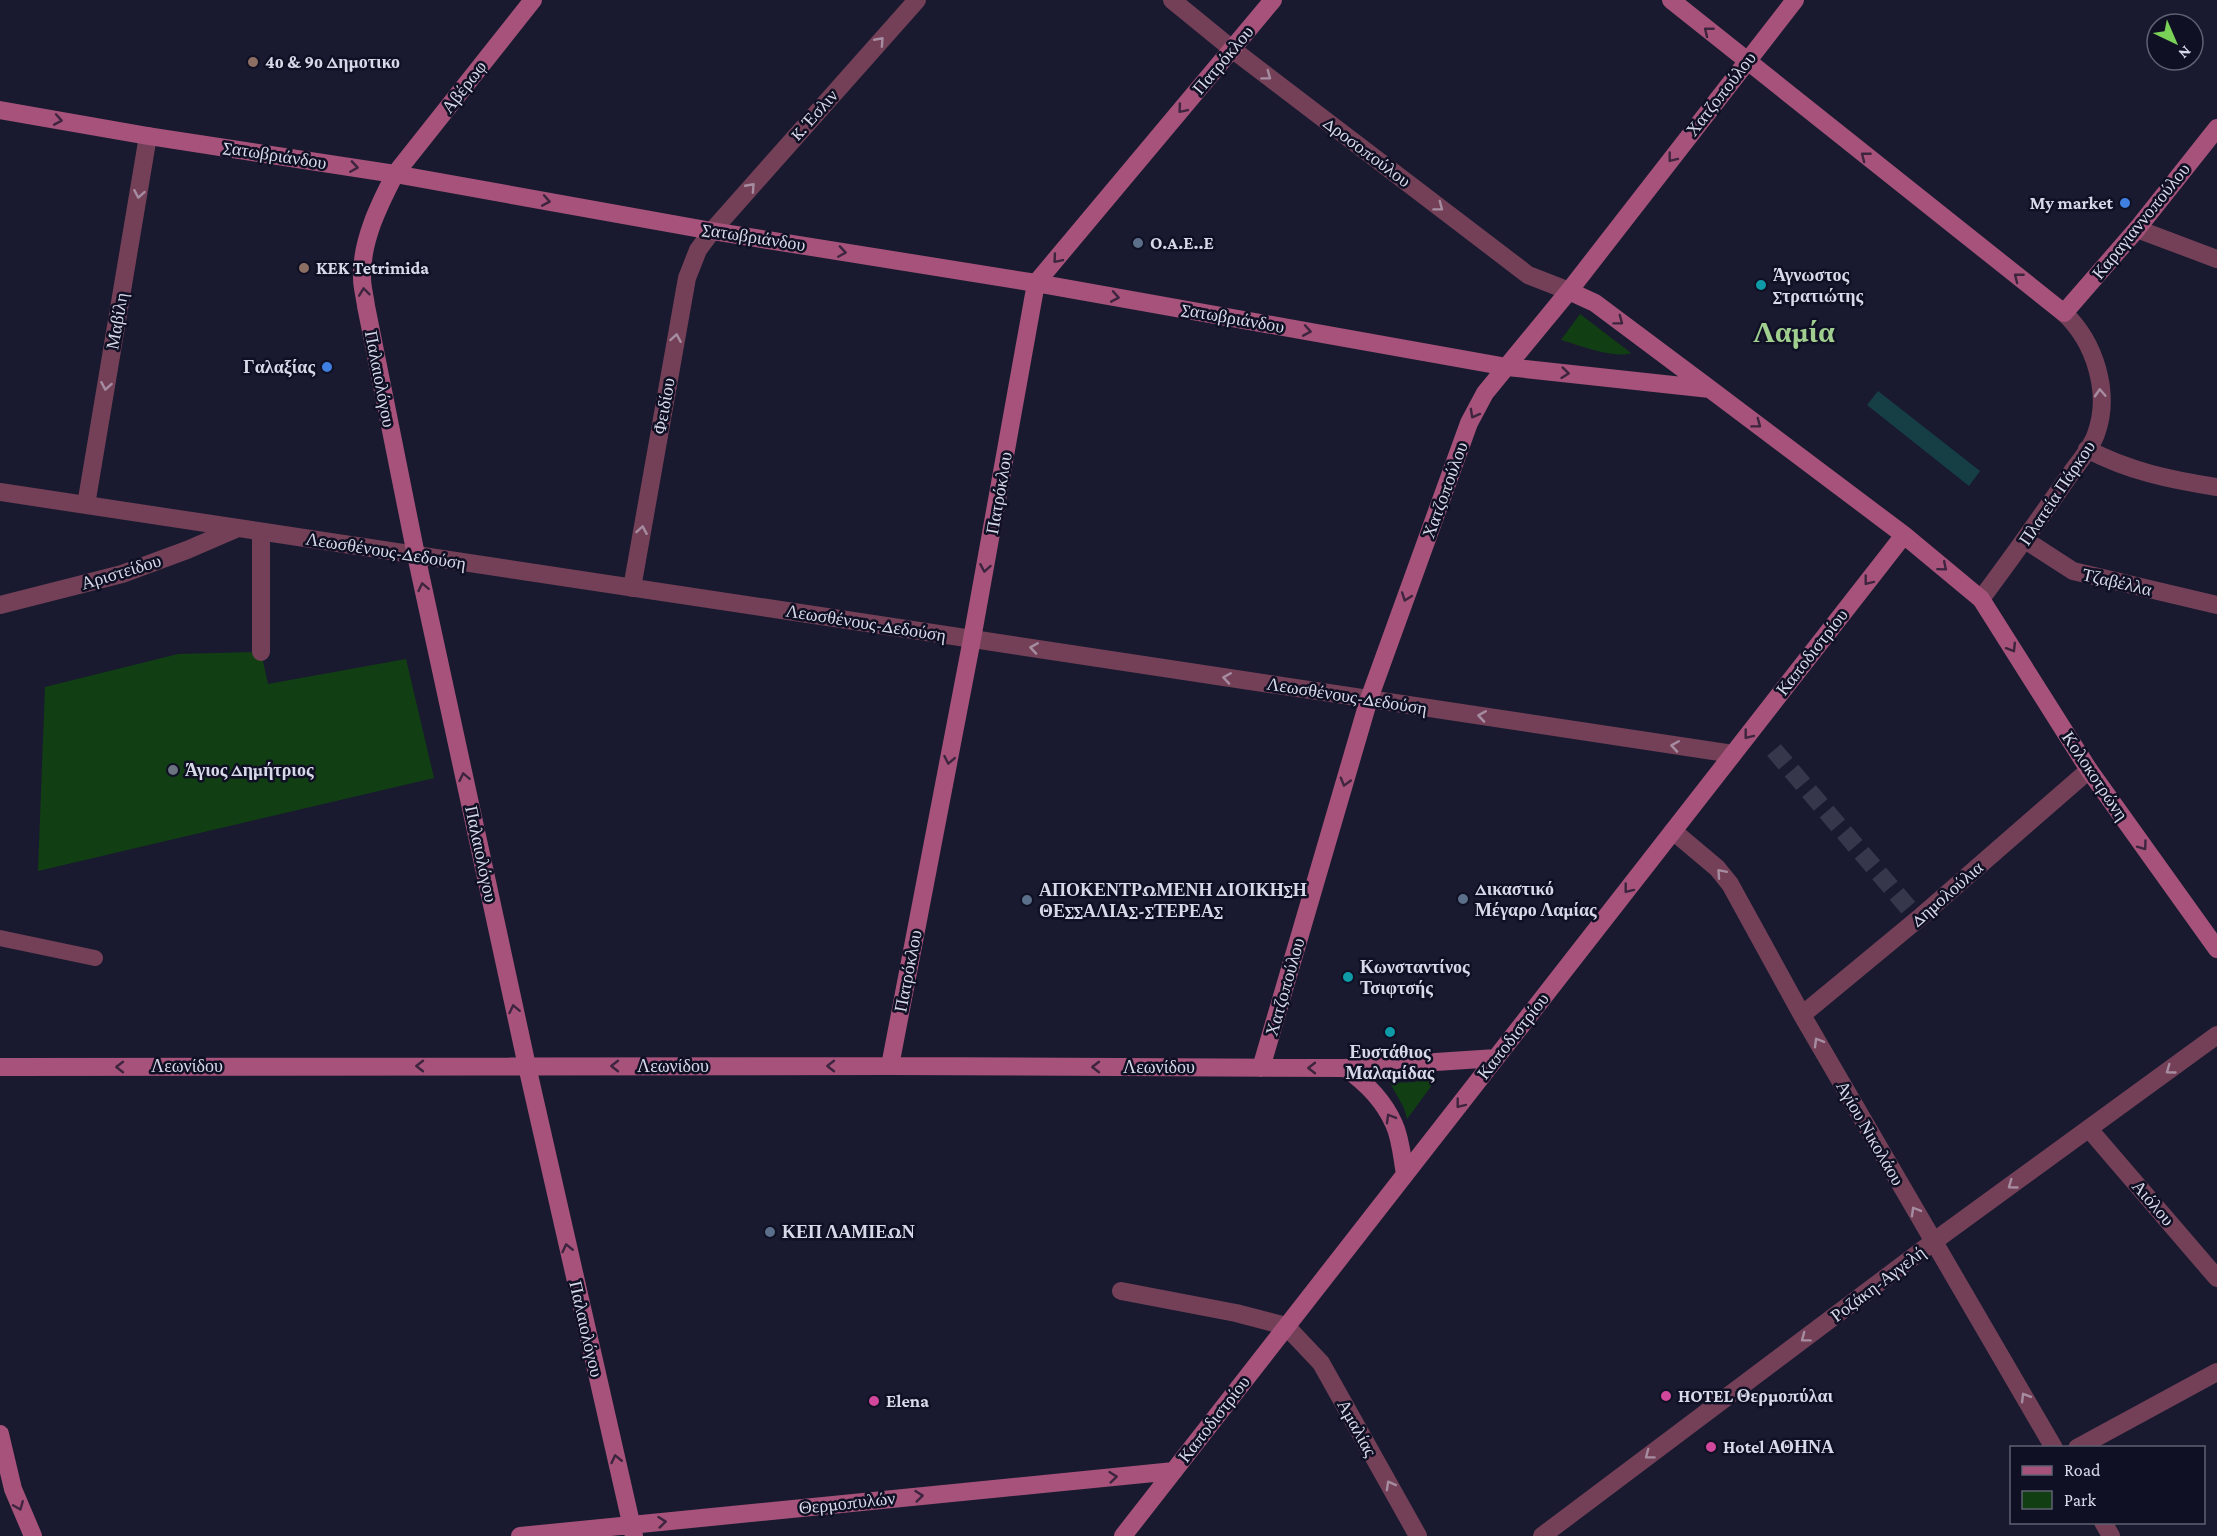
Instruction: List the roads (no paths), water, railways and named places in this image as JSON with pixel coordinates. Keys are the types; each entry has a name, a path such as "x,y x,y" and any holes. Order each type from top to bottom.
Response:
{"main road":[{"name":"Αβέρωφ","path":"395,174 533,0"},
{"name":"Πατρόκλου","path":"890,1066 972,639 1036,283 1273,0"},
{"path":"1671,0 2064,313"},
{"name":"Χατζοπούλου","path":"1261,1068 1369,699 1469,423 1485,393 1569,291 1795,0"},
{"name":"Σατωβριάνδου","path":"0,110 148,136 395,174 712,231 1036,283 1507,367 1710,389"},
{"name":"Καραγιαννοπούλου","path":"2064,313 2137,229 2217,128"},
{"name":"Παλαιολόγου","path":"395,174 379,206 364,256 362,277 366,306 416,555 527,1066 632,1531"},
{"name":"Κολοκοτρώνη","path":"1569,291 1595,303 1904,535 1981,599 2090,770 2217,949"},
{"name":"Καποδιστρίου","path":"1123,1536 1904,535"},
{"name":"Λεωνίδου","path":"0,1067 1345,1068 1496,1058"},
{"path":"1345,1068 1361,1079 1394,1123 1405,1174"},
{"path":"0,1434 13,1489 33,1536"},
{"name":"Θερμοπυλών","path":"520,1536 632,1531 1174,1471"}],"street":[{"name":"K. Έσλιν","path":"712,231 917,0"},
{"name":"Δροσοπούλου","path":"1172,0 1232,49 1528,275 1569,291"},
{"name":"Μαβίλη","path":"86,505 148,136"},
{"path":"2137,229 2217,259"},
{"name":"Φειδίου","path":"632,588 687,278 698,250 712,231"},
{"name":"Πλατεία Πάρκου","path":"1981,599 2025,540 2096,436 2101,403 2095,356 2077,325 2064,313"},
{"path":"2087,449 2118,464 2165,479 2217,487"},
{"name":"Λεωσθένους-Δεδούση","path":"0,492 1733,754"},
{"name":"Αριστείδου","path":"0,604 122,574 238,528"},
{"path":"261,532 261,652"},
{"name":"Τζαβέλλα","path":"2025,540 2073,572 2217,605"},
{"name":"Δημολούλια","path":"1802,1015 1918,920 2090,770"},
{"name":"Αγίου Νικολάου","path":"1673,831 1718,868 1730,884 1802,1015 2053,1446"},
{"name":"Ροζάκη-Αγγελή","path":"1542,1536 1933,1242 2217,1035"},
{"name":"Αιόλου","path":"2089,1129 2217,1278"},
{"path":"1121,1291 1236,1313 1286,1326"},
{"name":"Αμαλίας","path":"1286,1326 1321,1364 1418,1536"},
{"path":"2081,1446 2217,1372"}],"lane":[{"path":"0,938 95,958"}],"tunnel":[{"path":"1774,750 1918,919"}],"place":[{"name":"4ο & 9ο Δημοτικο","path":"253,62"},
{"name":"My market","path":"2125,203"},
{"name":"O.A.E..E","path":"1138,243"},
{"name":"KEK Tetrimida","path":"304,268"},
{"name":"Άγνωστος Στρατιώτης","path":"1761,285"},
{"name":"Γαλαξίας","path":"327,367"},
{"name":"Άγιος Δημήτριος","path":"173,770"},
{"name":"Δικαστικό Μέγαρο Λαμίας","path":"1463,899"},
{"name":"ΑΠΟΚΕΝΤΡΩΜΕΝΗ ΔΙΟΙΚΗΣΗ ΘΕΣΣΑΛΙΑΣ-ΣΤΕΡΕΑΣ","path":"1027,900"},
{"name":"Κωνσταντίνος Τσιφτσής","path":"1348,977"},
{"name":"Ευστάθιος Μαλαμίδας","path":"1390,1032"},
{"name":"ΚΕΠ ΛΑΜΙΕΩΝ","path":"770,1232"},
{"name":"HOTEL Θερμοπύλαι","path":"1666,1396"},
{"name":"Elena","path":"874,1401"},
{"name":"Hotel ΑΘΗΝΑ","path":"1711,1447"}],"district":[{"name":"Λαμία","path":"1794,332"}]}
